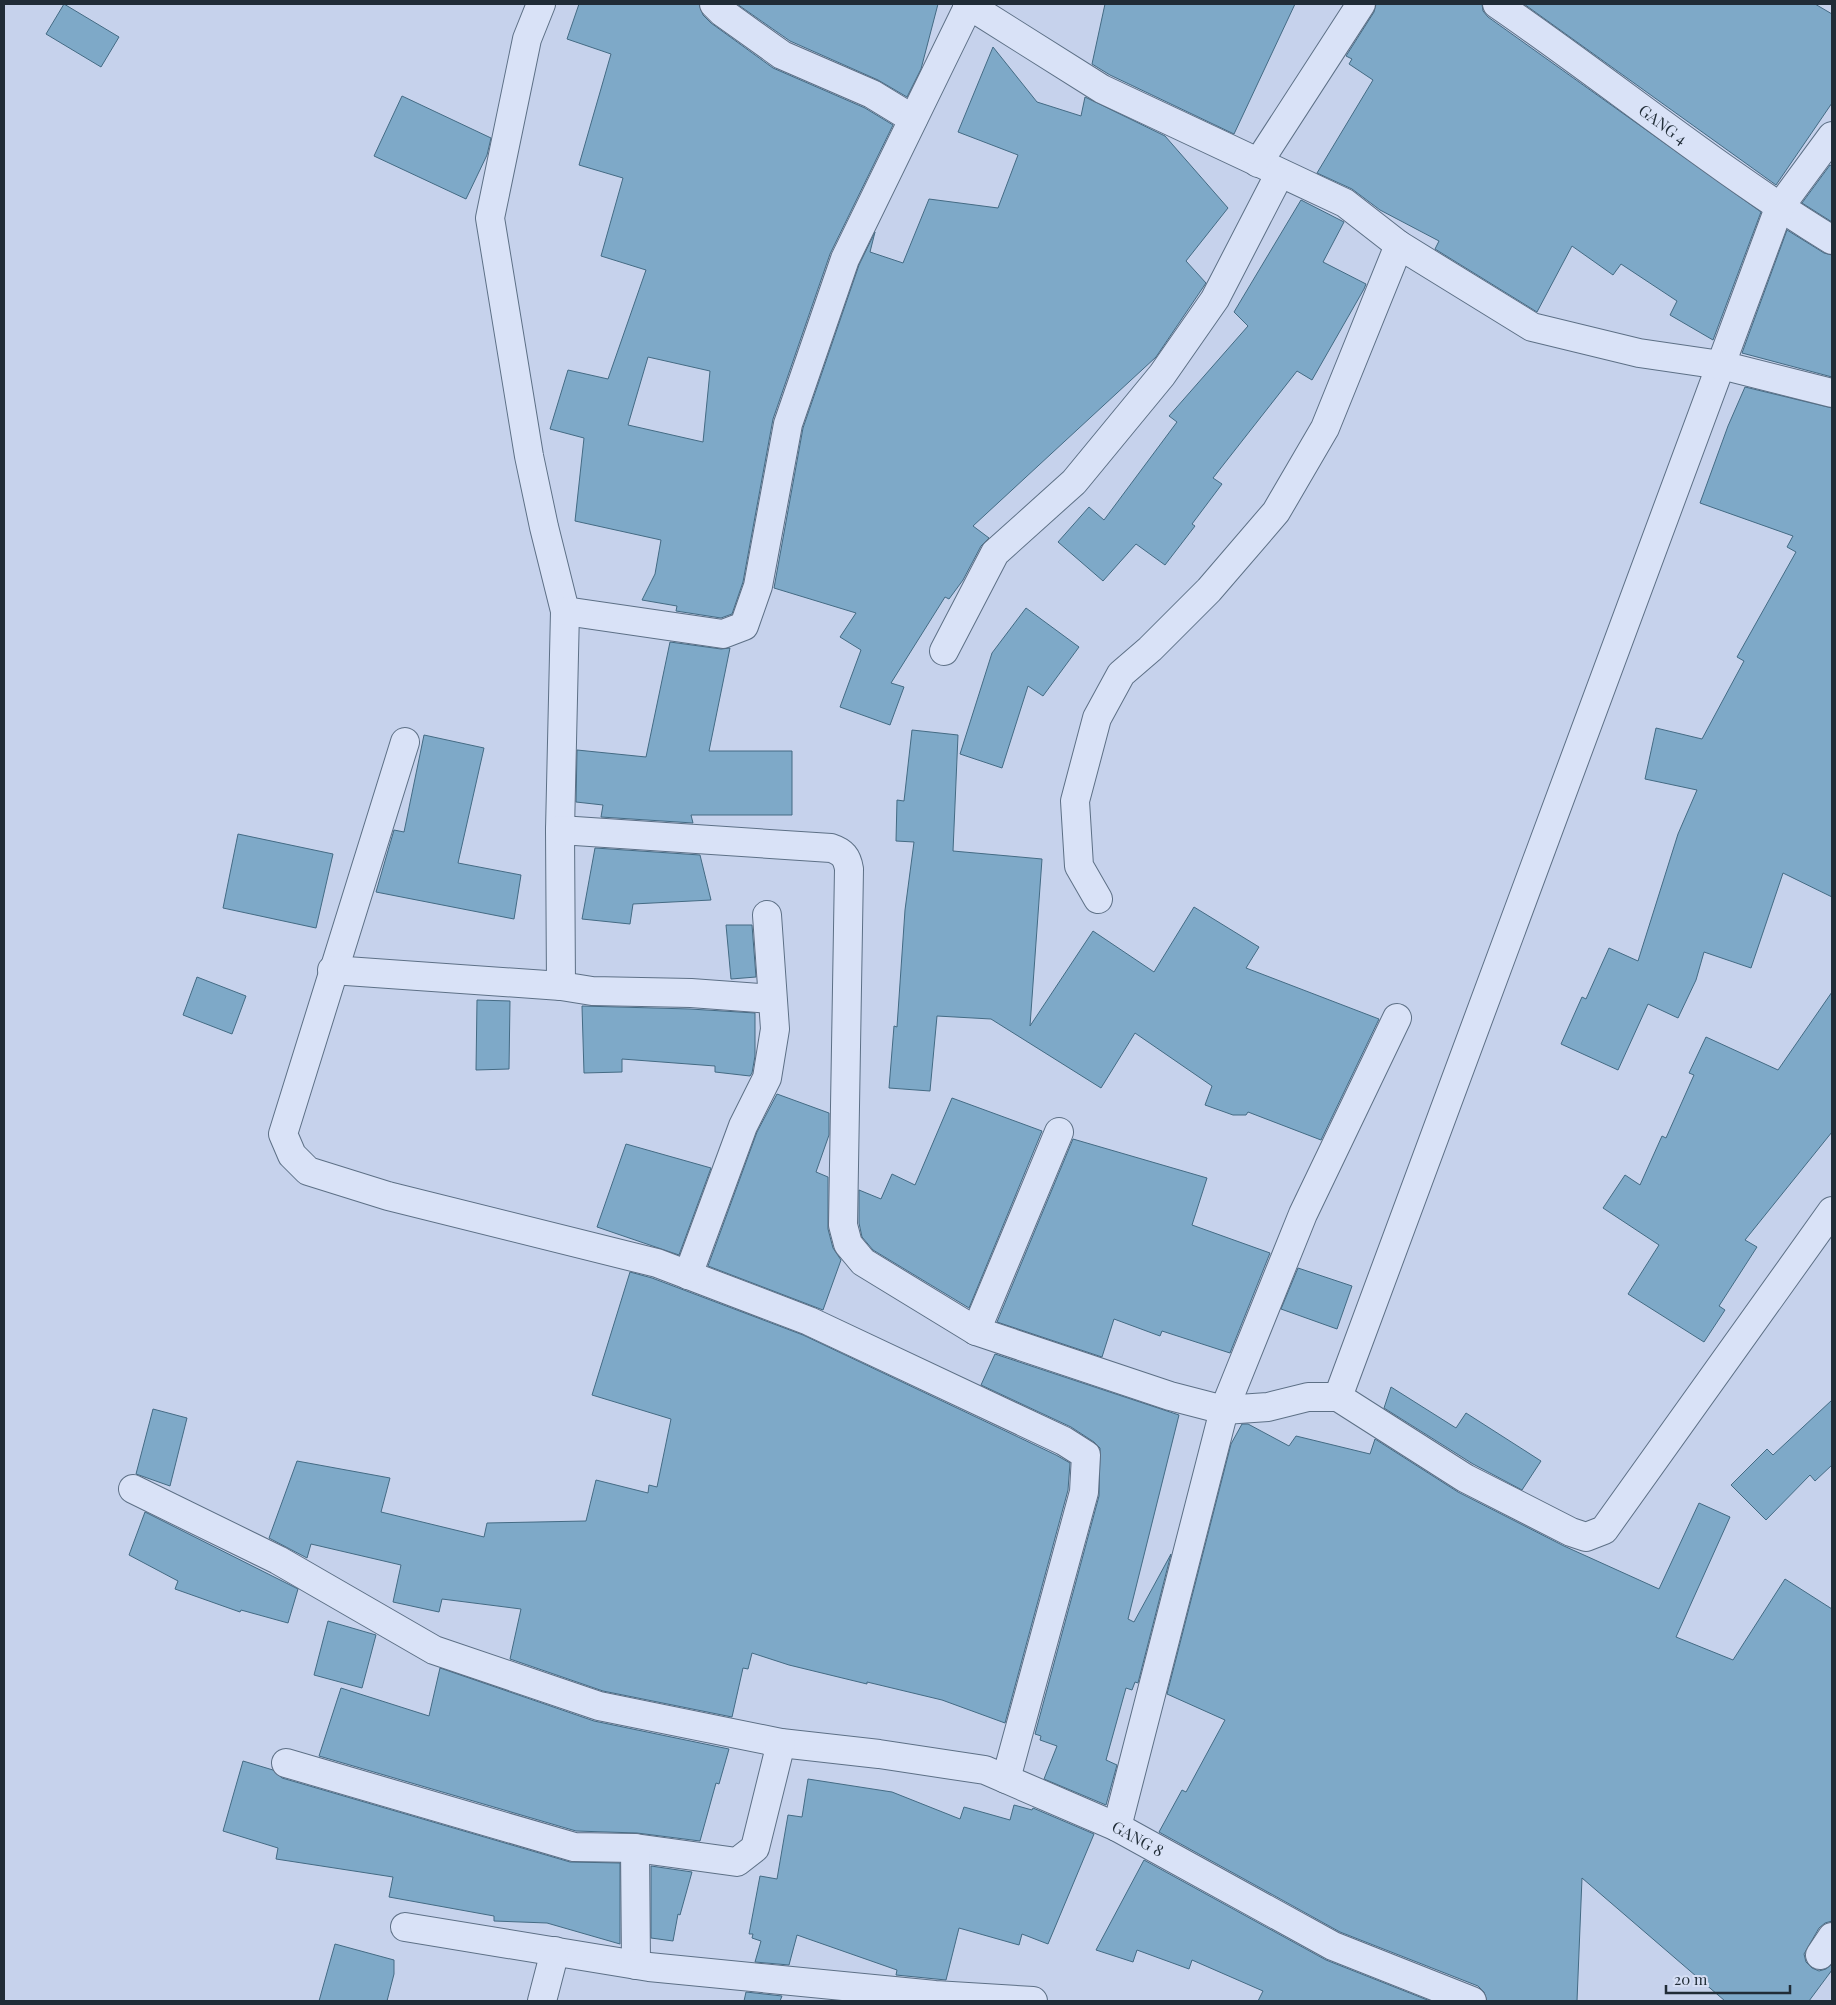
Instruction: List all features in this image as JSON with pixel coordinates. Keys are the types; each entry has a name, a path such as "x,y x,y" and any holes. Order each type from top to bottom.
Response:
{"street":[{"path":"541,4 527,39 490,218 530,456 544,527 565,611 560,830 561,986"},
{"path":"714,4 722,12 782,55 872,94 913,119"},
{"path":"565,611 723,634 744,626 758,586 788,424 845,259 926,96 968,4 1102,89 1345,203 1399,246 1532,327 1639,353 1721,365 1832,393"},
{"path":"944,651 995,553 1074,482 1162,375 1215,299 1269,168 1361,4"},
{"name":"GANG 4","path":"1497,4 1576,59 1779,208 1832,240"},
{"path":"1338,1397 1779,208 1832,136"},
{"path":"1098,899 1079,866 1075,802 1097,718 1121,674 1150,649 1208,590 1276,512 1326,428 1399,246"},
{"path":"405,742 332,970 283,1134 292,1155 308,1171 388,1196 657,1264 809,1321 1064,1441 1086,1455 1084,1492 1006,1779"},
{"path":"560,830 831,848 841,852 848,860 843,1225 848,1244 863,1262 976,1331 1170,1396 1224,1410 1268,1407 1308,1397 1338,1397 1464,1478 1571,1532 1586,1537 1604,1530 1832,1211"},
{"path":"688,1276 743,1126 767,1078 774,1029 767,915"},
{"path":"332,970 561,986 592,991 691,993 772,999"},
{"path":"1117,1827 1224,1410 1303,1214 1397,1018"},
{"path":"976,1331 1059,1132"},
{"name":"GANG 8","path":"133,1489 278,1560 434,1650 599,1706 781,1743 879,1754 985,1770 1117,1827 1333,1946 1472,2001"},
{"path":"286,1762 574,1847 635,1848 737,1862 754,1848 781,1743"},
{"path":"635,1848 636,1964"},
{"path":"405,1927 826,1993 935,1995 1033,2001"},
{"path":"542,2001 555,1951"}],"building":[{"path":"64,4 119,37 101,67 46,34"},
{"path":"579,4 699,4 703,15 711,23 773,68 865,108 893,125 830,254 773,419 743,582 732,614 721,618 676,611 677,606 642,600 655,574 661,540 575,521 584,438 550,429 568,370 608,379 646,270 601,256 623,178 579,165 611,54 567,39","holes":["648,357 710,371 703,442 628,425"]},
{"path":"737,4 938,4 921,69 907,97 878,80 790,41"},
{"path":"1105,4 1295,4 1234,134 1110,75 1092,64"},
{"path":"1376,4 1482,4 1483,11 1488,17 1761,212 1713,340 1670,315 1677,301 1621,264 1613,275 1572,246 1537,312 1435,249 1439,241 1380,210 1352,189 1317,173 1373,80 1349,64 1352,59 1346,56 1374,12"},
{"path":"1524,4 1815,4 1832,14 1832,103 1776,185"},
{"path":"993,47 1037,102 1081,116 1085,97 1165,136 1228,208 1186,261 1206,283 1156,357 973,526 989,538 981,546 963,580 949,599 945,597 891,683 904,687 890,725 840,707 861,650 840,637 856,613 774,588 803,428 859,265 875,232 870,252 903,263 929,199 998,208 1018,155 958,132"},
{"path":"402,96 491,138 487,155 466,199 374,156"},
{"path":"1830,165 1832,166 1832,222 1802,203"},
{"path":"1301,200 1344,222 1323,262 1366,284 1364,289 1312,380 1297,371 1213,478 1222,484 1192,524 1195,526 1165,565 1136,544 1103,581 1058,542 1089,507 1104,520 1177,422 1169,416 1248,326 1234,312"},
{"path":"1787,230 1824,253 1832,255 1832,377 1742,353"},
{"path":"1745,387 1832,408 1832,897 1783,873 1751,968 1704,952 1696,980 1678,1018 1648,1004 1618,1070 1561,1044 1582,997 1586,999 1609,948 1638,961 1678,834 1697,790 1645,779 1656,728 1702,739 1744,661 1737,657 1796,552 1787,547 1793,536 1700,503 1728,426"},
{"path":"1026,608 1079,647 1043,696 1028,686 1002,768 960,754 992,653"},
{"path":"670,642 721,649 730,648 709,751 792,751 792,815 691,815 693,823 601,817 603,805 576,802 577,750 646,757"},
{"path":"912,730 958,735 953,851 1042,859 1030,1026 1093,931 1154,972 1194,907 1259,947 1246,968 1379,1019 1321,1140 1248,1112 1246,1115 1233,1115 1205,1105 1212,1086 1135,1033 1101,1088 991,1019 937,1016 930,1091 889,1088 894,1026 897,1027 905,910 914,842 896,841 897,800 904,801"},
{"path":"424,735 484,748 458,863 521,875 514,919 376,892 394,830 404,832"},
{"path":"238,834 333,854 316,928 223,908"},
{"path":"595,848 700,855 711,900 633,904 630,924 582,919"},
{"path":"726,925 752,925 756,977 731,979"},
{"path":"197,977 246,996 232,1034 183,1015"},
{"path":"1832,992 1832,1132 1745,1240 1757,1247 1719,1306 1725,1310 1704,1342 1628,1294 1659,1245 1603,1208 1625,1175 1640,1185 1662,1136 1666,1138 1694,1075 1689,1073 1706,1037 1778,1070"},
{"path":"477,1000 510,1001 509,1069 476,1070"},
{"path":"582,1006 755,1013 755,1056 752,1073 750,1076 715,1072 715,1066 622,1059 622,1072 584,1073"},
{"path":"777,1094 829,1113 829,1135 816,1172 828,1177 828,1229 833,1248 841,1260 823,1310 708,1266 757,1132"},
{"path":"952,1098 1042,1131 969,1308 873,1250 862,1237 859,1223 859,1190 881,1199 892,1174 915,1185"},
{"path":"1073,1139 1207,1178 1192,1225 1270,1253 1230,1353 1162,1331 1160,1336 1114,1319 1102,1357 997,1322"},
{"path":"626,1144 711,1168 679,1255 597,1227"},
{"path":"1298,1268 1352,1286 1337,1329 1281,1309"},
{"path":"630,1272 652,1278 803,1335 1070,1463 1068,1490 1005,1723 942,1700 789,1665 752,1653 748,1669 743,1668 732,1717 603,1691 510,1659 521,1609 442,1599 439,1612 393,1602 401,1565 311,1544 307,1558 269,1538 297,1461 390,1478 381,1512 484,1537 487,1523 586,1521 596,1480 648,1493 649,1485 657,1487 671,1419 592,1395"},
{"path":"995,1354 1179,1415 1128,1619 1134,1622 1171,1554 1138,1683 1135,1682 1132,1690 1126,1688 1106,1760 1117,1765 1106,1805 1044,1779 1057,1746 1040,1740 1041,1736 1035,1734 1099,1496 1100,1448 1071,1427 981,1385"},
{"path":"1391,1387 1456,1428 1466,1413 1541,1461 1522,1490 1473,1464 1384,1408"},
{"path":"1832,1400 1832,1465 1815,1481 1810,1475 1766,1520 1731,1485 1767,1449 1773,1455"},
{"path":"153,1409 187,1418 170,1486 136,1474"},
{"path":"1242,1424 1248,1424 1289,1446 1296,1436 1370,1454 1375,1439 1458,1492 1564,1546 1659,1589 1699,1503 1730,1517 1676,1637 1733,1660 1785,1579 1832,1609 1832,1921 1825,1923 1819,1928 1804,1954 1806,1962 1812,1968 1819,1971 1826,1969 1832,1964 1832,1970 1809,2001 1725,2001 1582,1878 1577,2001 1487,2001 1484,1992 1478,1986 1340,1932 1159,1832 1182,1790 1186,1792 1225,1720 1167,1694 1231,1444"},
{"path":"145,1512 298,1589 288,1623 241,1610 240,1612 175,1589 178,1581 129,1555"},
{"path":"328,1621 376,1635 362,1688 314,1675"},
{"path":"440,1668 594,1721 729,1749 719,1784 716,1783 700,1841 637,1833 576,1831 319,1756 341,1688 429,1716"},
{"path":"243,1761 273,1770 282,1778 570,1862 620,1863 620,1944 547,1923 494,1921 494,1916 389,1897 393,1877 276,1859 278,1848 223,1831"},
{"path":"808,1779 892,1792 960,1819 964,1807 1010,1820 1014,1805 1032,1810 1033,1808 1094,1834 1048,1944 1022,1934 1019,1945 959,1928 946,1980 896,1975 897,1970 797,1935 789,1965 755,1962 761,1941 752,1938 753,1934 749,1934 760,1876 777,1879 788,1815 802,1817"},
{"path":"1144,1860 1326,1960 1430,2001 1258,2001 1263,1991 1192,1960 1189,1969 1137,1950 1133,1962 1096,1950"},
{"path":"651,1866 692,1872 680,1915 678,1914 673,1941 651,1938"},
{"path":"335,1944 394,1960 394,1974 387,2001 319,2001"},
{"path":"746,1992 782,1996 780,2001 744,2001"}]}
